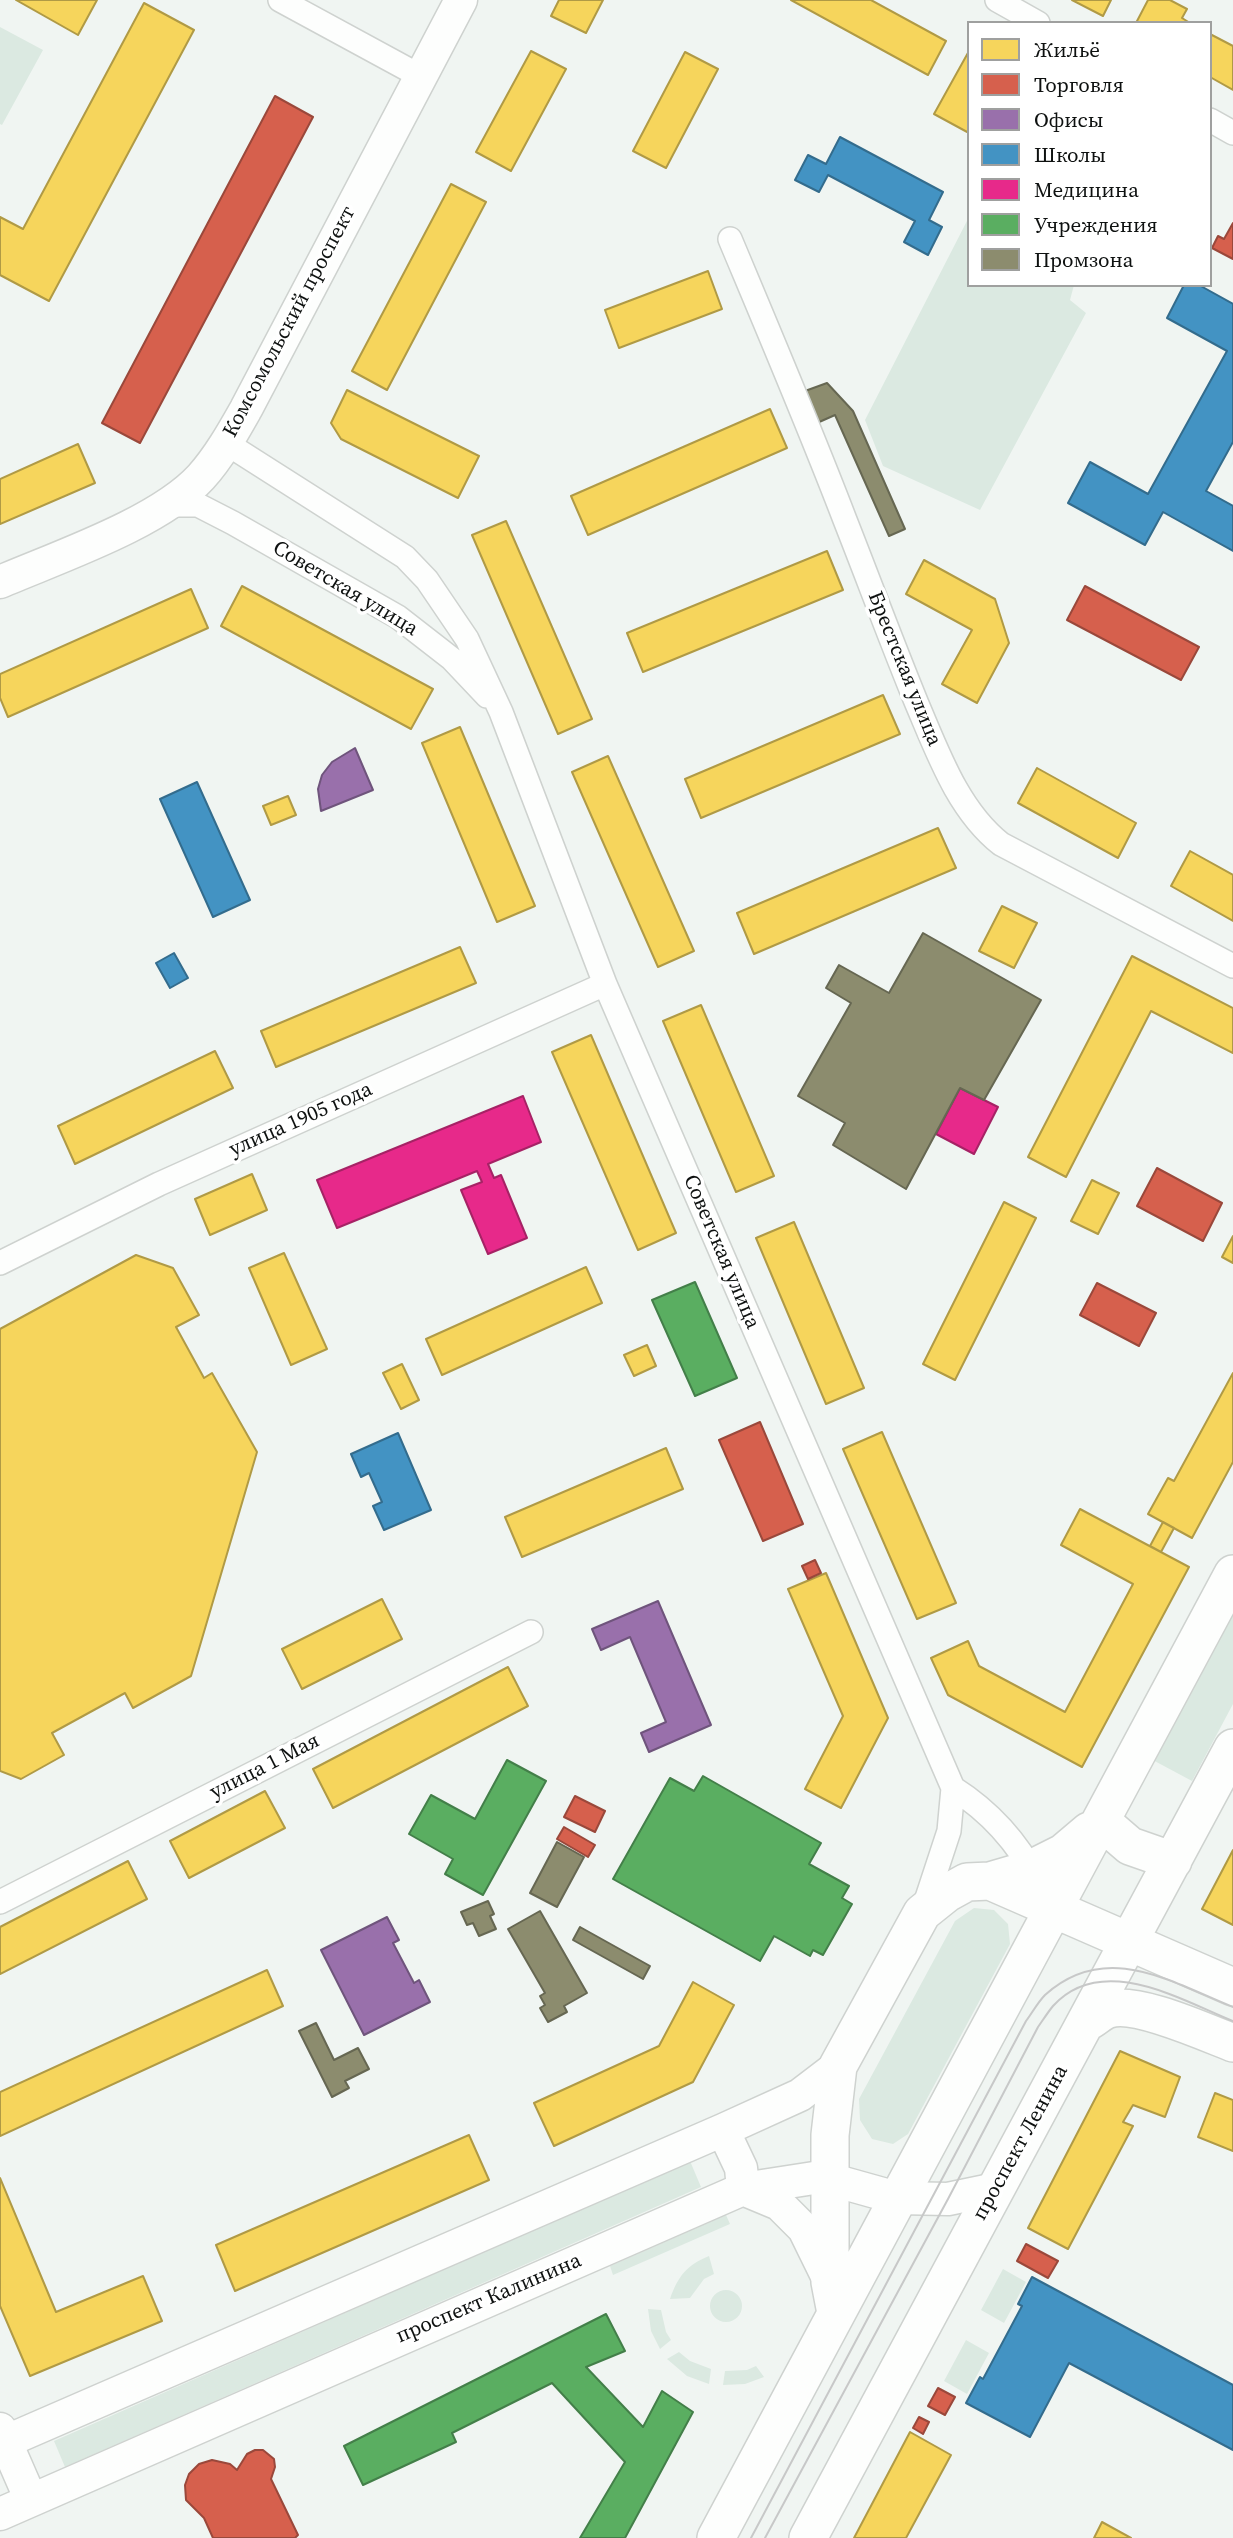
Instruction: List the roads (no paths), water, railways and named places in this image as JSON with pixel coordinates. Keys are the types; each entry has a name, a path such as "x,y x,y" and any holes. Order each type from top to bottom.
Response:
{"main road":[{"name":"Комсомольский проспект","path":"0,582 124,528 167,505 200,478 226,443 246,409 461,0"},
{"path":"716,2538 833,2297 897,2198 1233,1574"},
{"name":"проспект Ленина","path":"808,2538 1233,1748"},
{"path":"1101,1821 1129,1846 1172,1861"},
{"path":"833,2297 830,2135 838,2066 922,1913 947,1893 967,1882 990,1881 1031,1869 1063,1853 1101,1821"},
{"path":"990,1881 1233,1987"},
{"path":"1087,2022 1106,2010 1146,2010 1233,2043"},
{"path":"31,2500 2,2439 723,2130 800,2095 838,2066"},
{"path":"723,2130 741,2168 743,2189 779,2204 804,2229 833,2297"},
{"name":"проспект Калинина","path":"0,2514 743,2189 814,2178 830,2179 897,2198 948,2199 996,2189"}],"street":[{"path":"280,0 420,76"},
{"path":"997,0 1034,21"},
{"path":"1212,121 1233,132"},
{"name":"Брестская улица","path":"730,239 789,378 901,665 939,755 974,817 987,833 1001,844 1233,966"},
{"name":"Советская улица","path":"226,443 405,557 427,580 467,639 501,712 605,984 953,1788"},
{"name":"Советская улица","path":"167,505 198,505 398,617 452,659 501,712"},
{"name":"улица 1905 года","path":"0,1263 159,1184 605,984"},
{"name":"улица 1 Мая","path":"0,1902 531,1632"},
{"path":"922,1913 949,1831 953,1788 977,1803 1006,1832 1031,1869 1053,1910"}],"tram line":[{"path":"751,2538 1026,2021 1042,1998 1068,1979 1091,1970 1115,1968 1162,1978 1233,2007"},
{"path":"765,2538 1038,2027 1053,2006 1073,1990 1094,1983 1118,1981 1166,1993 1233,2021"}]}
